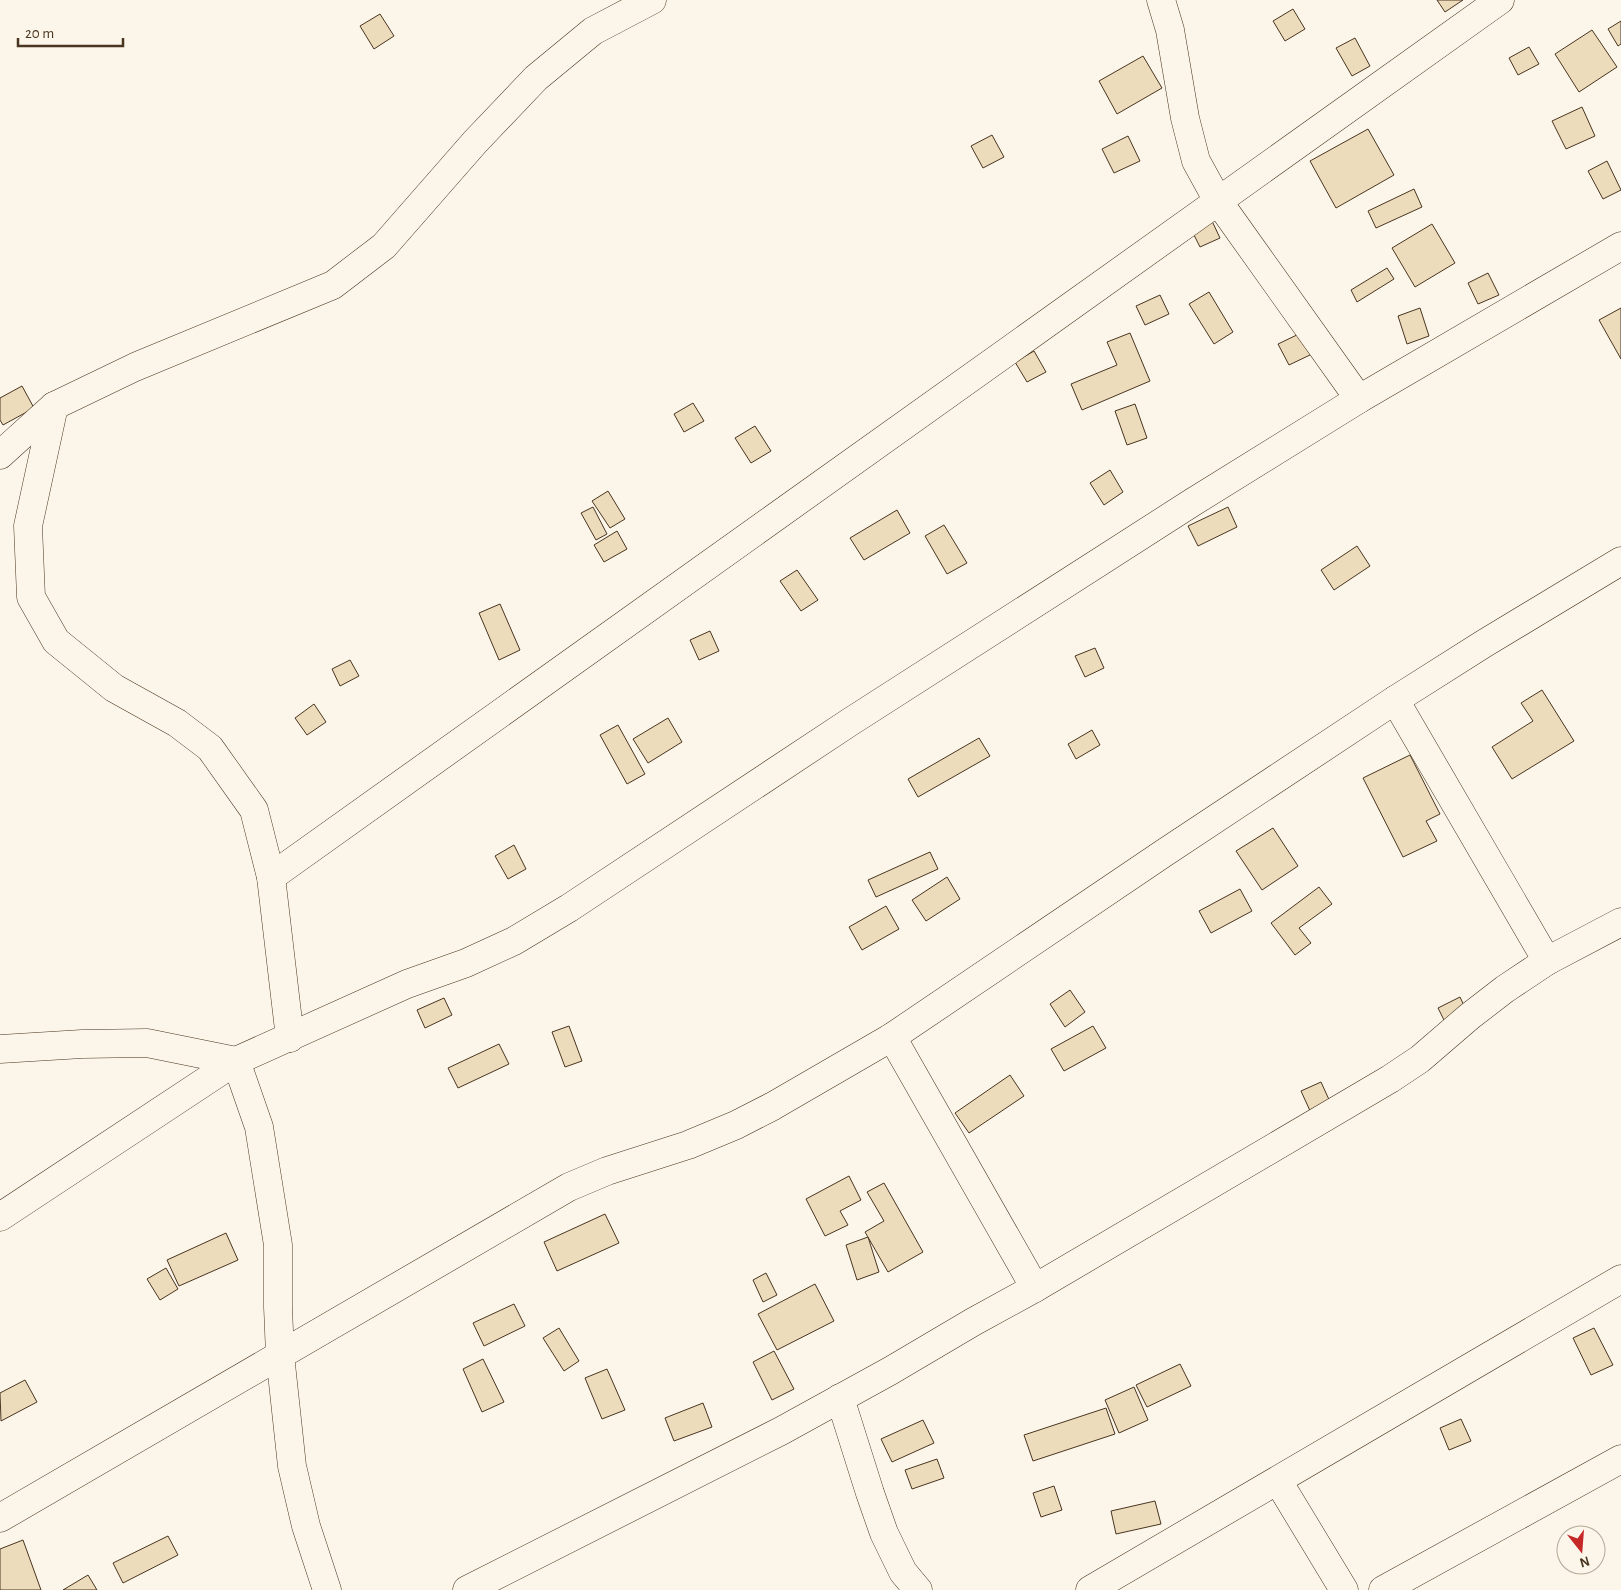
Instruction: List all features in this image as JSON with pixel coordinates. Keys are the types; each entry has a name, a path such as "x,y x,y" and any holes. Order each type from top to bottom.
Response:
{"street":[{"path":"593,31 609,0"},
{"path":"0,455 54,406 135,367 333,286 384,246 475,142 536,78 593,31 652,0"},
{"path":"1161,0 1170,30 1185,118 1196,161 1218,201 1359,399"},
{"path":"271,877 1500,0"},
{"path":"0,1217 236,1061 407,984 466,963 514,941 569,908 841,728 1084,572 1359,399 1621,246"},
{"path":"54,406 28,526 31,597 56,641 114,688 177,723 210,748 254,810 271,877 290,1038"},
{"path":"0,1518 570,1187 607,1171 688,1145 736,1125 773,1106 892,1037 1395,700 1621,561"},
{"path":"1395,700 1547,961"},
{"path":"467,1590 781,1431 1035,1288 1390,1079 1420,1059 1498,994 1547,961 1621,922"},
{"path":"892,1037 1035,1288"},
{"path":"0,1049 82,1044 147,1043 236,1061"},
{"path":"236,1061 259,1127 278,1245 280,1356 292,1466 306,1526 326,1590"},
{"path":"1090,1590 1621,1279"},
{"path":"840,1398 884,1533 903,1572 918,1590"},
{"path":"1383,1590 1621,1459"},
{"path":"1278,1481 1344,1590"}],"building":[{"path":"1437,0 1463,0 1445,12"},
{"path":"1293,9 1305,29 1285,41 1273,21"},
{"path":"380,14 394,36 374,49 360,26"},
{"path":"1621,21 1621,44 1618,46 1608,29"},
{"path":"1592,30 1617,67 1579,92 1555,54"},
{"path":"1355,38 1370,66 1352,76 1336,48"},
{"path":"1529,47 1539,64 1518,75 1509,58"},
{"path":"1143,56 1162,88 1117,114 1099,81"},
{"path":"1582,107 1595,136 1566,149 1552,121"},
{"path":"1368,129 1394,175 1336,208 1310,161"},
{"path":"992,135 1004,157 983,168 971,146"},
{"path":"1128,136 1140,161 1114,173 1102,149"},
{"path":"1607,161 1621,190 1603,199 1588,171"},
{"path":"1414,189 1422,207 1376,228 1368,211"},
{"path":"1212,221 1220,238 1200,247 1192,231"},
{"path":"1432,224 1455,263 1415,287 1392,248"},
{"path":"1387,268 1394,279 1357,302 1351,290"},
{"path":"1488,273 1499,295 1478,304 1468,283"},
{"path":"1209,292 1233,332 1214,344 1189,304"},
{"path":"1160,295 1169,314 1145,325 1136,306"},
{"path":"1420,308 1429,336 1407,344 1398,316"},
{"path":"1621,308 1621,359 1599,320"},
{"path":"1130,333 1150,381 1082,410 1071,384 1117,365 1107,342"},
{"path":"1301,333 1312,354 1289,365 1278,344"},
{"path":"1034,351 1046,372 1027,382 1015,362"},
{"path":"22,386 34,408 3,425 0,420 0,398"},
{"path":"693,403 704,421 684,432 674,414"},
{"path":"1135,404 1147,438 1127,445 1115,411"},
{"path":"755,426 771,451 751,463 735,438"},
{"path":"1110,470 1123,492 1104,505 1090,483"},
{"path":"608,491 625,519 610,528 592,501"},
{"path":"593,507 607,534 596,540 581,513"},
{"path":"1228,507 1237,527 1198,546 1188,526"},
{"path":"897,510 910,533 864,560 850,538"},
{"path":"944,525 967,563 947,574 925,536"},
{"path":"617,531 627,549 604,562 594,545"},
{"path":"1357,546 1370,566 1334,590 1321,570"},
{"path":"797,570 818,600 801,611 780,581"},
{"path":"500,604 520,650 499,660 479,613"},
{"path":"710,631 719,651 699,660 690,640"},
{"path":"1095,648 1104,668 1085,677 1075,656"},
{"path":"350,660 359,676 340,686 332,669"},
{"path":"1542,690 1574,741 1512,779 1492,747 1533,721 1521,703"},
{"path":"314,704 326,722 307,735 295,718"},
{"path":"668,718 682,742 648,763 633,739"},
{"path":"618,725 645,774 627,784 600,735"},
{"path":"1092,730 1100,745 1076,759 1068,744"},
{"path":"979,738 990,756 918,797 908,779"},
{"path":"1410,755 1440,814 1426,821 1437,841 1403,857 1363,778"},
{"path":"1273,828 1298,866 1262,890 1236,851"},
{"path":"514,845 526,869 508,879 495,856"},
{"path":"930,852 938,869 876,897 868,880"},
{"path":"947,877 960,899 926,921 912,900"},
{"path":"1319,887 1332,904 1299,928 1311,943 1295,955 1271,923"},
{"path":"1240,889 1252,911 1211,933 1199,911"},
{"path":"886,906 899,929 862,950 849,927"},
{"path":"1070,990 1085,1012 1065,1027 1050,1004"},
{"path":"1460,997 1469,1016 1447,1026 1438,1008"},
{"path":"444,998 452,1015 425,1028 417,1010"},
{"path":"569,1026 582,1061 565,1067 552,1032"},
{"path":"1093,1026 1106,1048 1064,1071 1051,1049"},
{"path":"499,1044 509,1064 458,1088 448,1068"},
{"path":"1010,1075 1024,1096 969,1133 955,1113"},
{"path":"1321,1082 1331,1104 1311,1113 1301,1091"},
{"path":"849,1176 861,1200 840,1211 848,1225 825,1236 806,1199"},
{"path":"884,1183 923,1252 888,1272 865,1232 884,1221 867,1192"},
{"path":"605,1214 619,1243 557,1271 544,1242"},
{"path":"226,1233 238,1260 179,1286 167,1260"},
{"path":"868,1237 879,1272 857,1280 846,1245"},
{"path":"166,1268 178,1289 160,1300 147,1279"},
{"path":"766,1273 777,1295 763,1302 753,1280"},
{"path":"815,1284 834,1321 777,1350 758,1314"},
{"path":"514,1304 525,1326 484,1346 473,1323"},
{"path":"559,1328 579,1361 564,1371 543,1338"},
{"path":"1594,1328 1613,1365 1591,1375 1573,1338"},
{"path":"774,1351 794,1389 772,1400 753,1362"},
{"path":"483,1359 504,1402 482,1412 463,1369"},
{"path":"1180,1364 1191,1386 1147,1407 1136,1385"},
{"path":"607,1369 625,1410 602,1419 585,1378"},
{"path":"25,1380 37,1402 1,1421 0,1393"},
{"path":"1134,1387 1148,1420 1119,1433 1105,1400"},
{"path":"703,1403 712,1427 674,1441 665,1418"},
{"path":"1106,1408 1115,1434 1033,1461 1024,1435"},
{"path":"1461,1419 1471,1441 1449,1450 1440,1428"},
{"path":"923,1420 934,1443 892,1462 881,1439"},
{"path":"937,1459 944,1478 912,1489 905,1470"},
{"path":"1054,1486 1062,1510 1041,1517 1033,1493"},
{"path":"1155,1501 1161,1524 1116,1534 1111,1511"},
{"path":"168,1536 178,1555 123,1583 113,1563"},
{"path":"23,1540 41,1590 0,1590 0,1549"},
{"path":"88,1575 97,1590 63,1590"}]}
